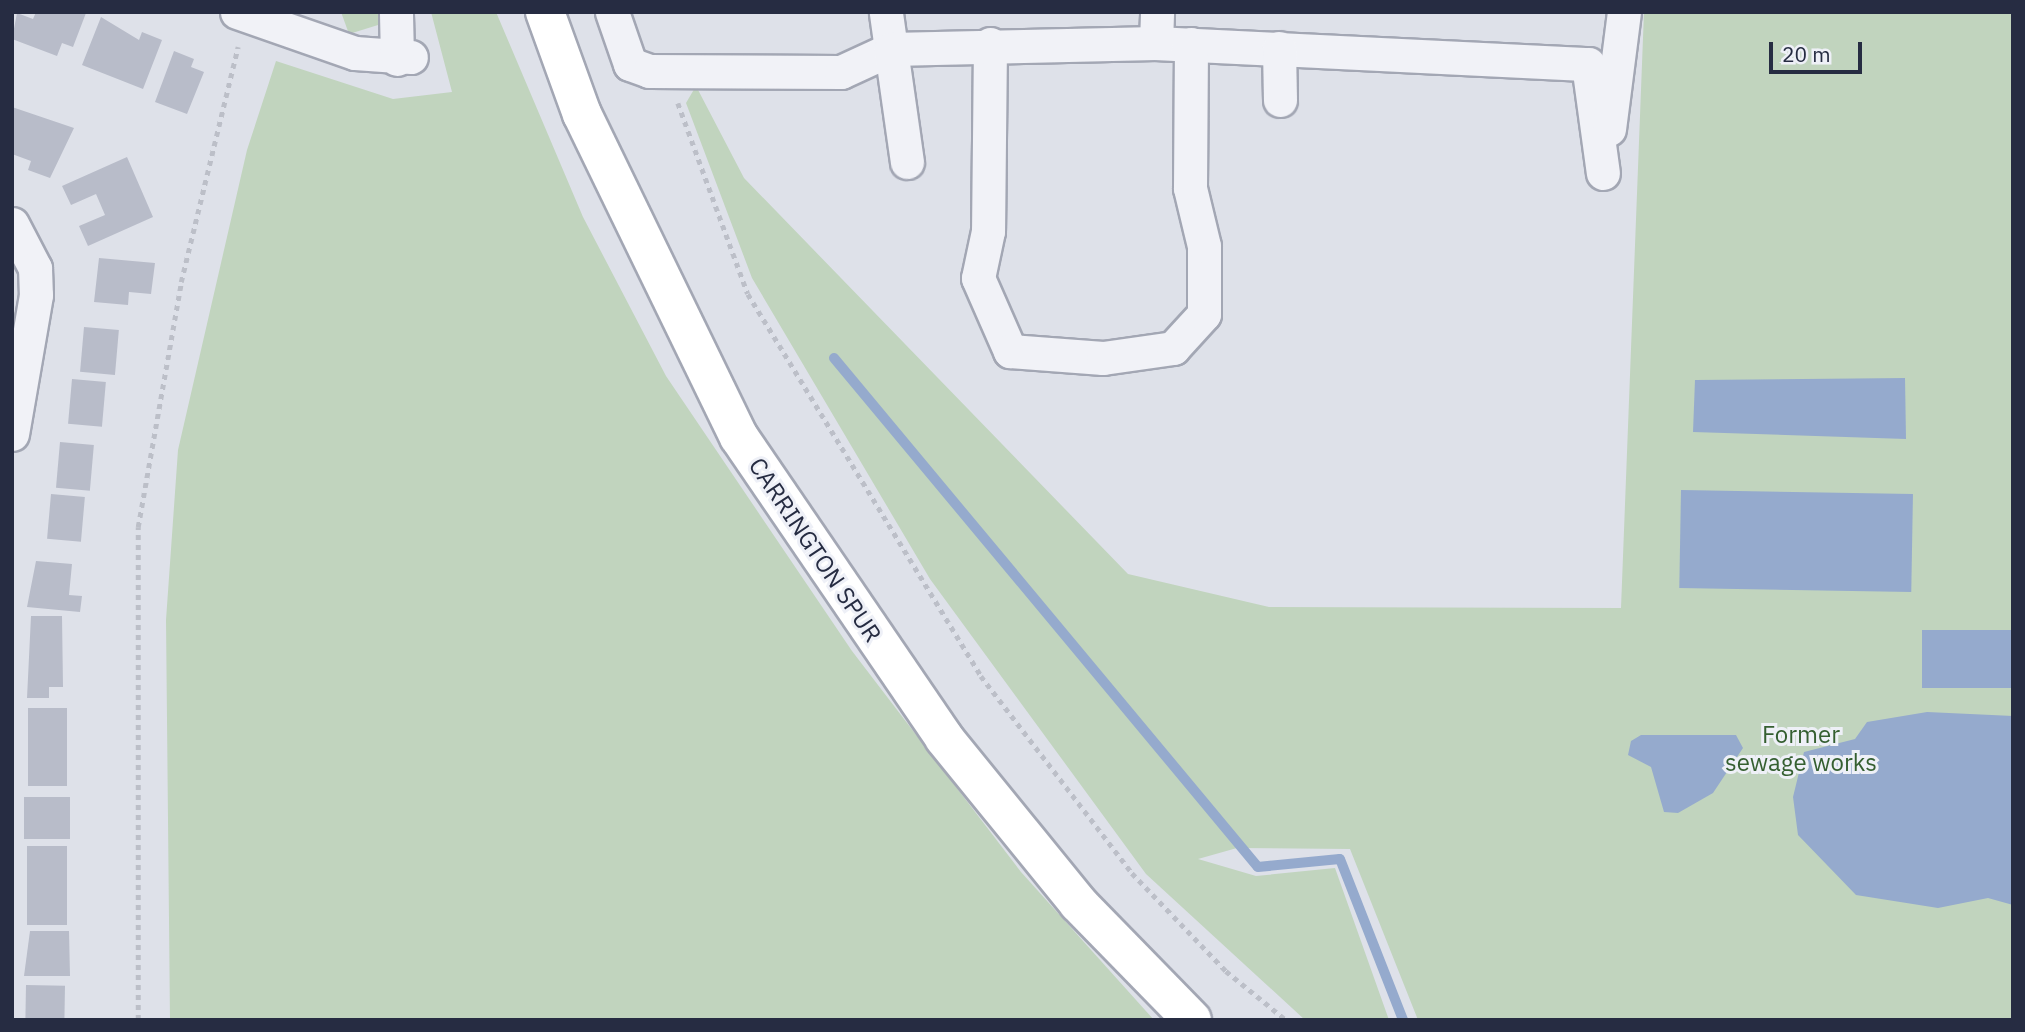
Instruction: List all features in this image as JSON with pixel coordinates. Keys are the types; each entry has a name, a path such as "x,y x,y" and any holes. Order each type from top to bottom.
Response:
{"main road":[{"name":"CARRINGTON SPUR","path":"545,12 582,114 739,438 944,738 1078,903 1192,1020"}],"street":[{"path":"612,12 630,64 678,71 841,72 891,49 990,44 1119,57 1156,27 1191,44 1588,64 1603,173 1623,12"},
{"path":"886,12 907,162"},
{"path":"253,18 355,53 404,58 396,14"},
{"path":"990,44 988,231 978,278 1010,351 1103,358 1172,348 1203,314 1204,246 1190,188 1191,44"},
{"path":"1279,48 1280,100"},
{"path":"12,224 35,268 36,295 12,434"}],"path":[{"path":"138,1020 138,527 181,282 253,18"},
{"path":"678,71 710,204 748,294 981,676 1132,873 1226,971 1286,1020"}],"green space":[{"path":"341,12 420,12 349,34"},
{"path":"431,12 496,12 583,217 666,376 852,651 1021,872 1154,1020 170,1020 166,620 178,450 247,150 276,61 393,99 452,92"},
{"name":"Former sewage works","path":"1644,12 2013,12 2013,1020 1418,1020 1350,849 1237,848 1198,859 1256,876 1335,868 1389,1020 1305,1020 1146,874 930,579 752,278 686,103 696,86 744,178 1128,574 1269,607 1621,608"}],"water":[{"path":"1905,378 1906,439 1693,432 1695,380"},
{"path":"1681,490 1913,494 1911,592 1679,588"},
{"path":"1922,630 2013,630 2013,688 1922,688"},
{"path":"1927,712 2013,716 2013,905 1988,898 1938,908 1856,895 1798,835 1793,797 1804,752 1855,739 1867,722"},
{"path":"1641,735 1736,735 1743,748 1713,793 1678,813 1664,812 1651,767 1628,755 1631,741"}],"building":[{"path":"36,12 86,13 73,47 62,43 57,56 12,39 17,13 33,19"},
{"path":"101,17 139,40 142,32 162,40 143,89 82,65"},
{"path":"174,51 194,59 191,67 204,72 187,114 155,102"},
{"path":"12,107 74,128 50,178 28,170 31,161 12,154"},
{"path":"127,157 153,217 88,246 79,226 105,215 96,194 71,205 62,186"},
{"path":"99,258 155,263 151,294 129,292 128,305 94,302"},
{"path":"84,327 119,330 115,375 80,372"},
{"path":"72,379 106,382 102,427 68,424"},
{"path":"60,442 94,445 90,491 56,488"},
{"path":"51,494 85,497 81,542 47,539"},
{"path":"36,561 72,564 69,595 82,596 80,612 27,607"},
{"path":"31,616 62,616 63,687 49,687 49,698 27,698"},
{"path":"28,708 67,708 67,786 28,786"},
{"path":"24,797 70,797 70,839 24,839"},
{"path":"27,846 67,846 67,925 27,925"},
{"path":"30,931 69,931 70,976 24,976"},
{"path":"26,985 65,986 64,1020 25,1020"}],"waterway":[{"path":"834,358 1258,867 1340,859 1403,1020"}]}
